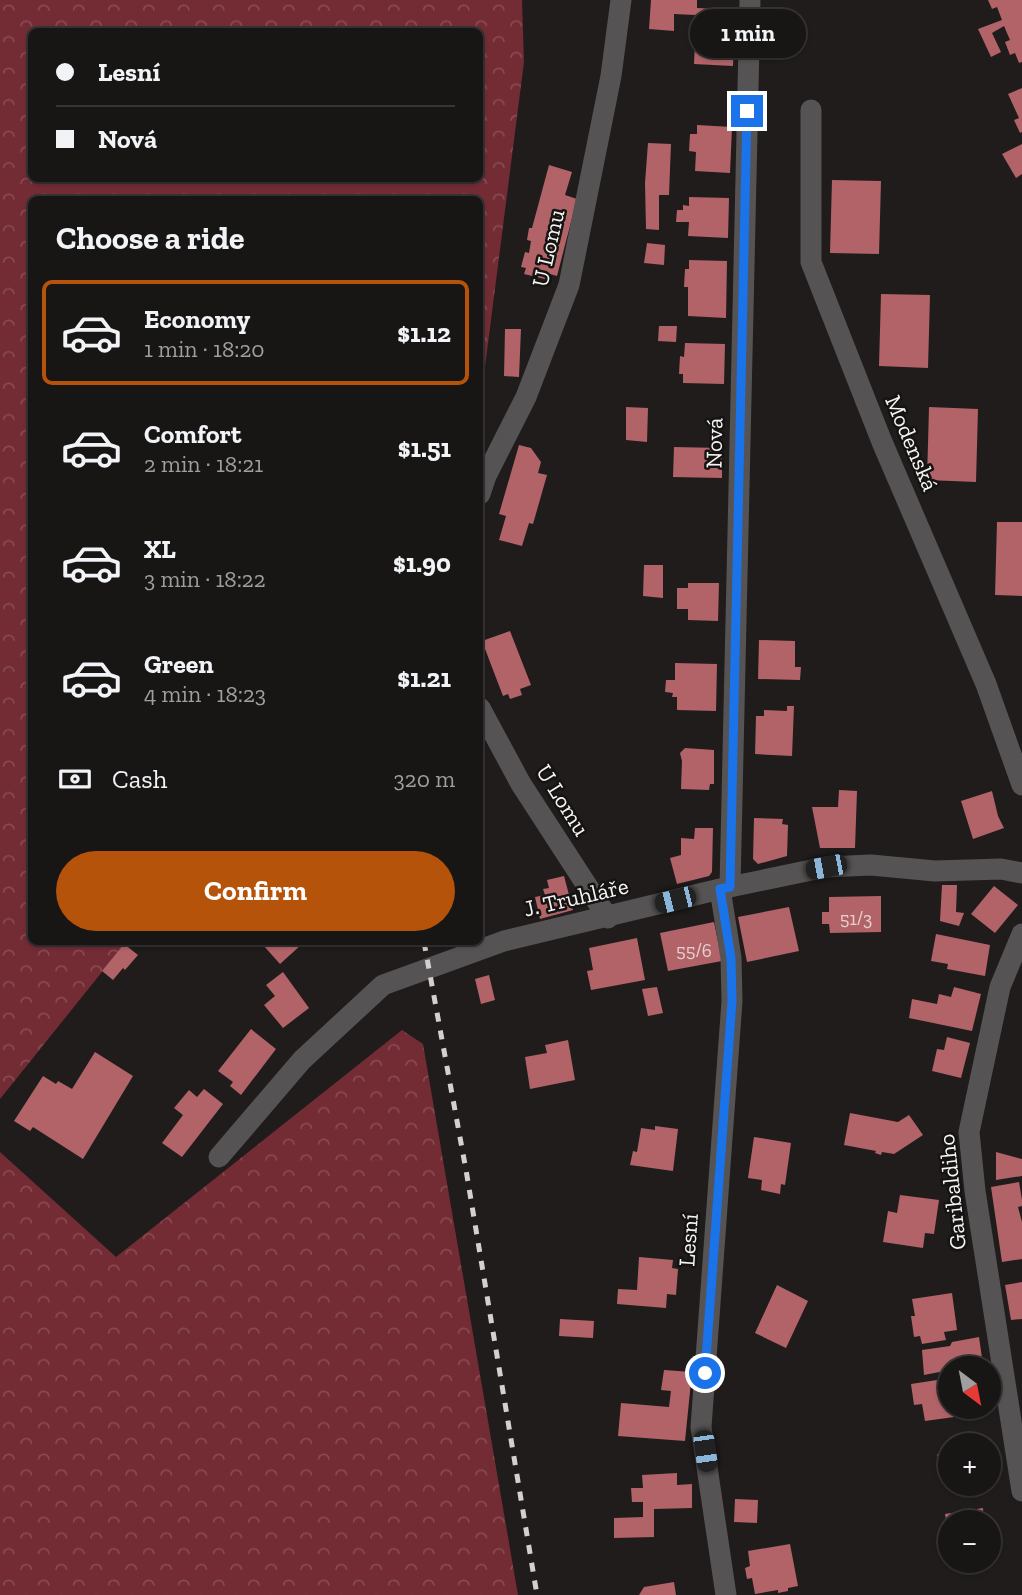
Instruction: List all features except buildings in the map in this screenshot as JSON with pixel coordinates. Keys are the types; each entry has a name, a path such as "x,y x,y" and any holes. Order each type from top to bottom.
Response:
{"street":[{"name":"U Lomu","path":"483,485 526,397 569,285 611,76 621,0"},
{"name":"Nová","path":"725,888 750,0"},
{"name":"Modenská","path":"811,110 811,262 882,442 986,684 1022,785"},
{"name":"U Lomu","path":"483,714 521,785 608,918"},
{"name":"J. Truhláře","path":"219,1157 302,1060 383,985 504,941 725,888 826,867 860,865 935,871 1001,869 1022,873"},
{"name":"Lesní","path":"725,888 732,1001 701,1427 726,1595"},
{"name":"Garibaldiho","path":"1022,933 1000,987 969,1132 975,1191 1022,1491"}],"green space":[{"path":"0,0 522,0 524,62 483,383 483,196 28,196 28,945 124,945 0,1099"},
{"path":"402,1030 423,1044 518,1595 0,1595 0,1152 116,1257"}],"railway":[{"path":"425,945 466,1170 537,1595"}],"route":[{"path":"705,1373 732,1001 731,958 720,889 730,887 747,111"}]}
